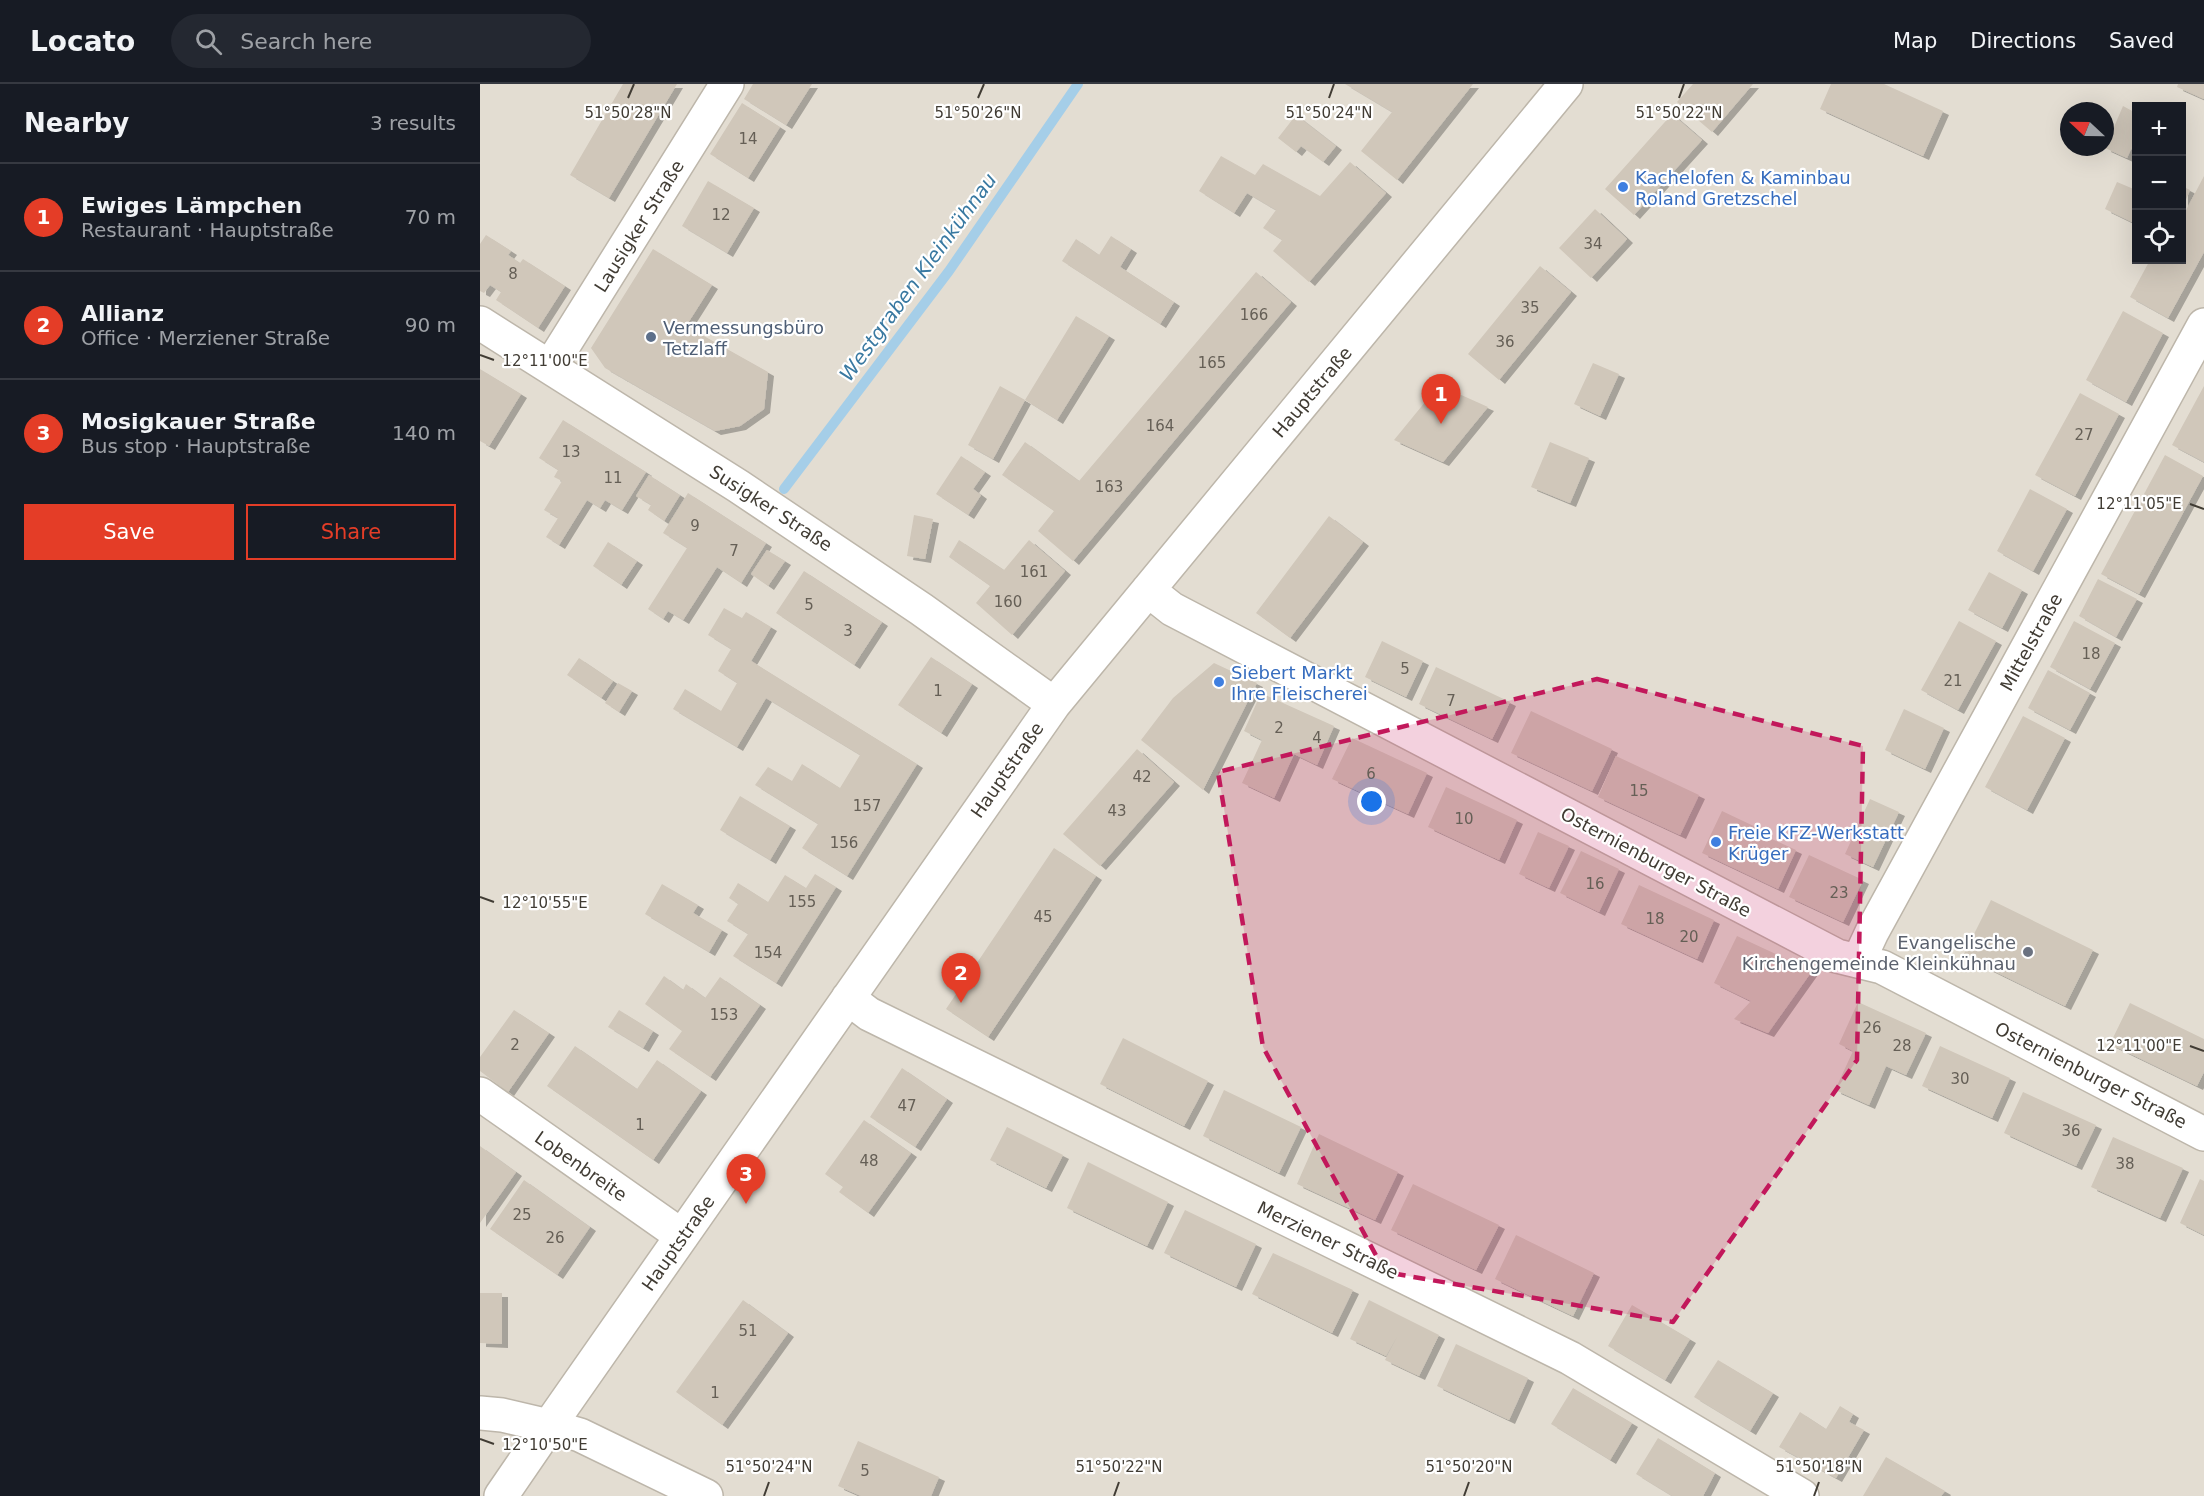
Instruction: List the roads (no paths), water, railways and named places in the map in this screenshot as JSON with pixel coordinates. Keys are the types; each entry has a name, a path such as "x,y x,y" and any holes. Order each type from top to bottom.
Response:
{"street":[{"name":"Lausigker Straße","path":"550,367 728,84"},
{"name":"Hauptstraße","path":"501,1496 1054,704 1566,84"},
{"name":"Susigker Straße","path":"480,323 757,499 921,609 1054,704"},
{"name":"Mittelstraße","path":"1859,960 1872,932 2204,325"},
{"name":"Osternienburger Straße","path":"1148,590 1173,609 1837,956 1882,967 2204,1134"},
{"name":"Merziener Straße","path":"848,998 869,1014 1570,1358 1802,1496"},
{"name":"Lobenbreite","path":"480,1094 682,1236"},
{"path":"480,1413 502,1414 580,1435 706,1496"}],"waterway":[{"name":"Westgraben Kleinkühnau","path":"784,489 949,271 1078,84"}],"place":[{"name":"Kachelofen & Kaminbau Roland Gretzschel","path":"1623,187"},
{"name":"Vermessungsbüro Tetzlaff","path":"651,337"},
{"name":"Ewiges Lämpchen","path":"1441,424"},
{"name":"Siebert Markt Ihre Fleischerei","path":"1219,682"},
{"name":"Freie KFZ-Werkstatt Krüger","path":"1716,842"},
{"name":"Evangelische Kirchengemeinde Kleinkühnau","path":"2028,952"},
{"name":"Allianz","path":"961,1003"},
{"name":"Mosigkauer Straße","path":"746,1204"}]}
